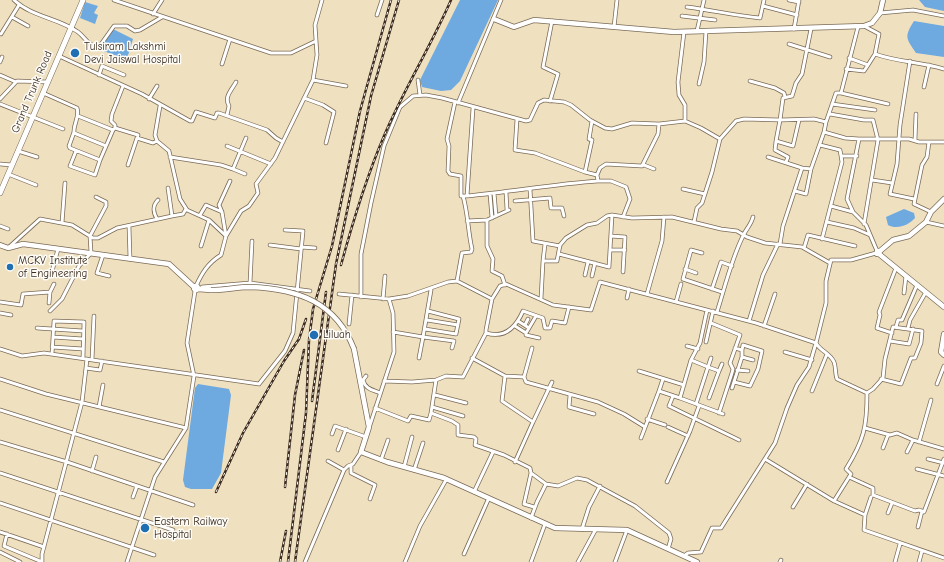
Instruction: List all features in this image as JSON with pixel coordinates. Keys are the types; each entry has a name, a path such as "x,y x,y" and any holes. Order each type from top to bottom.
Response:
{"main road":[{"name":"Grand Trunk Road","path":"0,193 83,0"}],"street":[{"path":"15,0 20,5 34,13 78,32 88,44 100,47 114,26 127,26 135,31 140,30 163,17"},
{"path":"114,0 271,53 291,53 316,41"},
{"path":"153,14 162,0"},
{"path":"127,562 155,477 186,428 194,374 187,342 197,288 202,273 213,260 221,255 226,236 240,211 249,206 258,192 256,184 271,164 314,80 317,65 315,25 322,0"},
{"path":"377,15 382,0"},
{"path":"501,0 456,103 447,139 449,146 448,172 450,174 461,176 461,196 490,194 544,186 611,181 626,187 630,193 630,199 623,217"},
{"path":"614,27 617,0"},
{"path":"697,31 704,0"},
{"path":"687,7 760,18 764,0"},
{"path":"789,0 799,1 794,29"},
{"path":"494,19 514,27 534,20 684,32 858,27 872,23 880,13 884,0"},
{"path":"1,34 20,5"},
{"path":"763,6 797,15"},
{"path":"880,13 913,10 944,16"},
{"path":"682,16 715,20"},
{"path":"12,17 28,26"},
{"path":"550,101 558,74 543,67 552,21"},
{"path":"846,69 864,71 875,54 879,34 864,26"},
{"path":"841,93 858,27"},
{"path":"785,97 792,96 796,83 801,78 811,29"},
{"path":"699,84 704,62 706,31"},
{"path":"684,32 678,82 679,95 685,105 685,121"},
{"path":"222,64 230,39"},
{"path":"789,44 830,57"},
{"path":"875,54 894,60 910,61 944,68"},
{"path":"59,56 123,86 190,121 192,121 196,112 215,118 219,112 267,130 283,142"},
{"path":"0,62 2,57"},
{"path":"849,58 868,65"},
{"path":"910,61 906,80 898,164 890,194 914,199"},
{"path":"924,87 929,65"},
{"path":"99,75 102,66 124,75"},
{"path":"0,75 16,82 48,82"},
{"path":"314,80 346,86"},
{"path":"418,80 420,95"},
{"path":"750,81 775,88 784,93 785,97"},
{"path":"0,99 16,82"},
{"path":"227,115 229,106 227,97 236,82"},
{"path":"76,151 70,166 95,175 114,129 115,125 111,121 112,114 123,86"},
{"path":"149,99 157,86"},
{"path":"43,93 77,108 78,116 69,146 76,151 100,160"},
{"path":"795,191 806,194 811,169 830,114 834,94 841,93 888,104"},
{"path":"361,297 361,254 384,146 400,107 413,96 420,95 442,98 473,108 526,121 530,120 538,103 544,100 564,102 572,105 592,121 605,128 612,129 632,123 659,124 685,121 720,139"},
{"path":"785,97 783,98 775,150 788,157 786,162"},
{"path":"304,98 334,112 326,143"},
{"path":"0,104 63,129"},
{"path":"832,104 875,110"},
{"path":"160,106 155,135 157,141 169,152 177,193 186,209 209,220 226,236"},
{"path":"457,281 462,253 470,252 472,249 469,242 465,196 473,108"},
{"path":"830,114 864,120 873,120 878,140 864,224"},
{"path":"915,140 916,114"},
{"path":"78,116 114,129 138,135 128,165"},
{"path":"517,119 516,150 535,153 597,175"},
{"path":"694,222 697,208 702,203 705,194 720,139 736,121 744,119 814,119 826,122"},
{"path":"776,141 793,146 799,120"},
{"path":"586,172 592,140 589,139 592,121"},
{"path":"644,165 658,134 659,124"},
{"path":"74,132 106,146"},
{"path":"824,132 845,138 878,140 900,139 915,140 919,142 944,142"},
{"path":"137,138 153,143 157,141"},
{"path":"233,169 246,138"},
{"path":"859,139 857,156 847,196 853,212 864,224 878,252 944,308"},
{"path":"929,142 927,157 922,165 914,204 931,212"},
{"path":"820,145 840,150 842,156 840,170 822,239"},
{"path":"227,146 241,150 271,164"},
{"path":"18,151 37,157"},
{"path":"842,156 857,156"},
{"path":"170,157 221,165 245,174"},
{"path":"768,157 802,168 811,169"},
{"path":"0,164 12,165"},
{"path":"598,181 597,175 600,168 606,164 632,166 644,165 654,170"},
{"path":"749,321 763,275 779,244 783,226 802,168"},
{"path":"8,174 36,185"},
{"path":"872,180 892,183"},
{"path":"226,236 222,212 219,205 230,181"},
{"path":"62,223 65,183"},
{"path":"168,188 172,216"},
{"path":"530,189 533,241 560,246"},
{"path":"683,189 705,194"},
{"path":"467,221 487,220 508,210 506,192"},
{"path":"494,193 496,216"},
{"path":"490,194 492,218"},
{"path":"50,311 62,299 79,266 91,253 90,236 106,206 106,202 96,197"},
{"path":"515,201 550,198 552,208 562,208 564,216"},
{"path":"830,262 831,260 851,260 878,252 893,240 908,236 926,222 931,212 944,199"},
{"path":"157,219 153,210 158,200"},
{"path":"200,215 206,206 222,212"},
{"path":"831,206 853,212"},
{"path":"8,248 40,219 76,227 90,236 98,238 117,228 183,214 186,209"},
{"path":"559,254 609,267 612,215"},
{"path":"543,261 557,261 560,246 566,238 585,226 597,223 606,216 612,215 623,217 672,217 737,231 743,235 765,243 804,248 830,262"},
{"path":"706,342 711,323 743,235 750,226 753,217"},
{"path":"647,294 662,241 664,218"},
{"path":"201,246 209,220"},
{"path":"487,220 487,246 493,259 492,271 502,276 505,284"},
{"path":"827,222 854,228 870,235"},
{"path":"926,222 944,226"},
{"path":"0,226 8,229"},
{"path":"129,226 130,259"},
{"path":"0,349 22,356 32,353 52,354 259,384 279,359 290,341 292,333 298,289 303,231 285,230"},
{"path":"804,248 808,235 855,246"},
{"path":"611,236 625,237 623,272"},
{"path":"250,283 252,241"},
{"path":"0,245 8,248 23,244 169,264 197,288 211,290 251,287 278,290 305,296 320,304 344,328 350,340 369,427"},
{"path":"541,299 545,244"},
{"path":"270,245 315,248"},
{"path":"52,275 58,249"},
{"path":"610,250 624,250"},
{"path":"702,253 691,250 683,280 722,292"},
{"path":"103,255 97,274 109,276"},
{"path":"585,275 588,262"},
{"path":"712,289 721,262 732,266"},
{"path":"684,556 700,552 712,528 721,528 765,459 780,431 792,397 812,360 826,303 826,281 830,262"},
{"path":"592,276 595,263"},
{"path":"892,333 877,328 880,315 879,312 896,268"},
{"path":"685,269 696,273"},
{"path":"384,299 385,276"},
{"path":"904,292 906,276"},
{"path":"339,294 389,299 430,290 448,282 457,281 492,300"},
{"path":"384,381 412,382 436,380 446,376 463,377 486,333 488,313 492,300 500,286 505,284 509,285 553,305 591,310 600,282 749,321 816,343 834,363 837,379 867,393"},
{"path":"197,288 250,283 310,291"},
{"path":"49,303 50,292 54,284"},
{"path":"676,302 681,284"},
{"path":"896,328 898,320 902,320 917,285"},
{"path":"420,358 427,320 430,290"},
{"path":"627,298 629,290"},
{"path":"0,302 21,305 23,294 50,292"},
{"path":"908,328 915,309 926,292"},
{"path":"764,326 775,294"},
{"path":"349,324 352,296"},
{"path":"305,562 344,470 350,466 361,452 394,352 393,313 389,299"},
{"path":"908,305 915,309"},
{"path":"486,333 499,335 507,333 515,326 523,311 543,318 545,328 550,328 552,321 565,323 569,307"},
{"path":"680,398 691,360 698,349 707,310"},
{"path":"428,311 458,318 458,325 452,348"},
{"path":"0,313 11,315"},
{"path":"7,534 4,546 42,562 44,546 82,402 87,368 90,359 94,316"},
{"path":"526,333 536,316"},
{"path":"525,326 528,319"},
{"path":"427,320 458,325"},
{"path":"52,354 54,321 84,322 83,358"},
{"path":"518,321 530,328"},
{"path":"659,390 721,413 732,374 733,369 730,365 739,334 711,323"},
{"path":"515,326 526,333 526,335 539,338"},
{"path":"867,393 882,379 893,327 922,331 921,343 915,358 911,358 900,384 882,379"},
{"path":"37,328 83,330"},
{"path":"425,328 456,334"},
{"path":"890,341 909,344 913,329"},
{"path":"393,332 454,342"},
{"path":"944,334 941,352 944,355"},
{"path":"53,337 83,339"},
{"path":"687,346 698,349"},
{"path":"732,388 742,357 743,346 762,351 758,369 750,386 734,382"},
{"path":"52,347 83,349"},
{"path":"532,348 524,377 526,382 548,390 598,402 624,414 645,427"},
{"path":"735,348 742,350"},
{"path":"785,352 812,360"},
{"path":"812,391 827,354"},
{"path":"742,357 753,360"},
{"path":"472,358 505,376 524,377"},
{"path":"667,482 688,436 712,358"},
{"path":"691,360 719,371"},
{"path":"87,368 100,370 102,361"},
{"path":"710,398 722,364"},
{"path":"937,384 944,366"},
{"path":"737,370 748,372"},
{"path":"639,371 684,385"},
{"path":"366,376 363,380 364,385 380,393"},
{"path":"505,376 502,401 533,422"},
{"path":"0,379 46,394 186,428"},
{"path":"641,438 663,379"},
{"path":"375,408 408,421 412,416 429,420 435,395 436,380"},
{"path":"515,462 552,382"},
{"path":"99,407 103,385"},
{"path":"834,501 851,474 846,469 859,444 864,428 867,415 867,393"},
{"path":"435,395 466,403"},
{"path":"570,395 569,407 594,414"},
{"path":"673,396 669,406 739,440"},
{"path":"919,442 931,400"},
{"path":"432,407 463,416"},
{"path":"0,410 164,462"},
{"path":"431,413 452,421 458,425 458,435 474,437 476,439 475,445 504,455 515,462 530,468 531,473 524,504 534,507"},
{"path":"647,419 688,436"},
{"path":"332,434 335,426 366,437"},
{"path":"864,428 888,435 897,433 913,440 944,449"},
{"path":"338,450 346,429"},
{"path":"883,448 888,435"},
{"path":"404,467 412,437"},
{"path":"381,460 388,440"},
{"path":"907,452 913,440"},
{"path":"0,442 67,462 193,505"},
{"path":"414,470 423,443"},
{"path":"361,452 381,460 446,480 488,500 555,528 627,530 696,562"},
{"path":"474,493 493,452"},
{"path":"92,471 96,458"},
{"path":"849,477 874,488 874,495 915,511 925,511 944,462 928,458"},
{"path":"765,459 834,501 865,515"},
{"path":"328,461 344,470"},
{"path":"350,466 351,473 375,485 370,499"},
{"path":"917,469 944,476"},
{"path":"0,473 173,530"},
{"path":"531,473 546,484 558,486 581,478 600,486 614,496 635,506 670,534 668,549"},
{"path":"405,562 420,526 446,480"},
{"path":"531,518 534,507 546,484"},
{"path":"793,507 807,484"},
{"path":"133,497 137,486"},
{"path":"582,529 589,507 600,486"},
{"path":"871,497 865,515 864,530 900,544 944,558"},
{"path":"464,554 488,500"},
{"path":"0,503 154,555"},
{"path":"888,513 892,503"},
{"path":"918,527 922,511"},
{"path":"914,520 920,521"},
{"path":"531,562 545,524"},
{"path":"578,562 596,529"},
{"path":"615,562 627,530"},
{"path":"0,532 44,546"},
{"path":"895,562 900,544"},
{"path":"919,562 922,551"},
{"path":"0,552 20,562"}],"water":[{"path":"460,0 498,0 460,81 451,90 441,91 422,87 420,80"},
{"path":"919,0 944,0 944,11 925,7"},
{"path":"85,2 98,6 94,13 98,15 95,24 80,18"},
{"path":"914,21 944,26 944,57 916,53 908,41 908,34"},
{"path":"111,28 133,39 126,62 120,60 120,57 98,49"},
{"path":"904,209 914,213 915,218 910,223 903,226 895,227 888,225 886,217"},
{"path":"198,384 229,389 231,395 221,473 212,489 191,489 185,487 183,480 195,388"}],"railway":[{"path":"288,562 306,413 309,340 313,309 332,246 360,111 391,0"},
{"path":"295,562 336,264 371,96 399,0"},
{"path":"341,265 360,200 384,136 451,0"},
{"path":"312,401 326,292"},
{"path":"216,492 243,433 284,361 299,339 306,319"},
{"path":"285,487 295,395 304,350"},
{"path":"280,562 286,531"}],"place":[{"name":"Tulsiram Lakshmi Devi Jaiswal Hospital","path":"75,53"},
{"name":"MCKV Institute of Engineering","path":"10,267"},
{"name":"Liluah","path":"314,335"},
{"name":"Eastern Railway Hospital","path":"145,528"}]}
